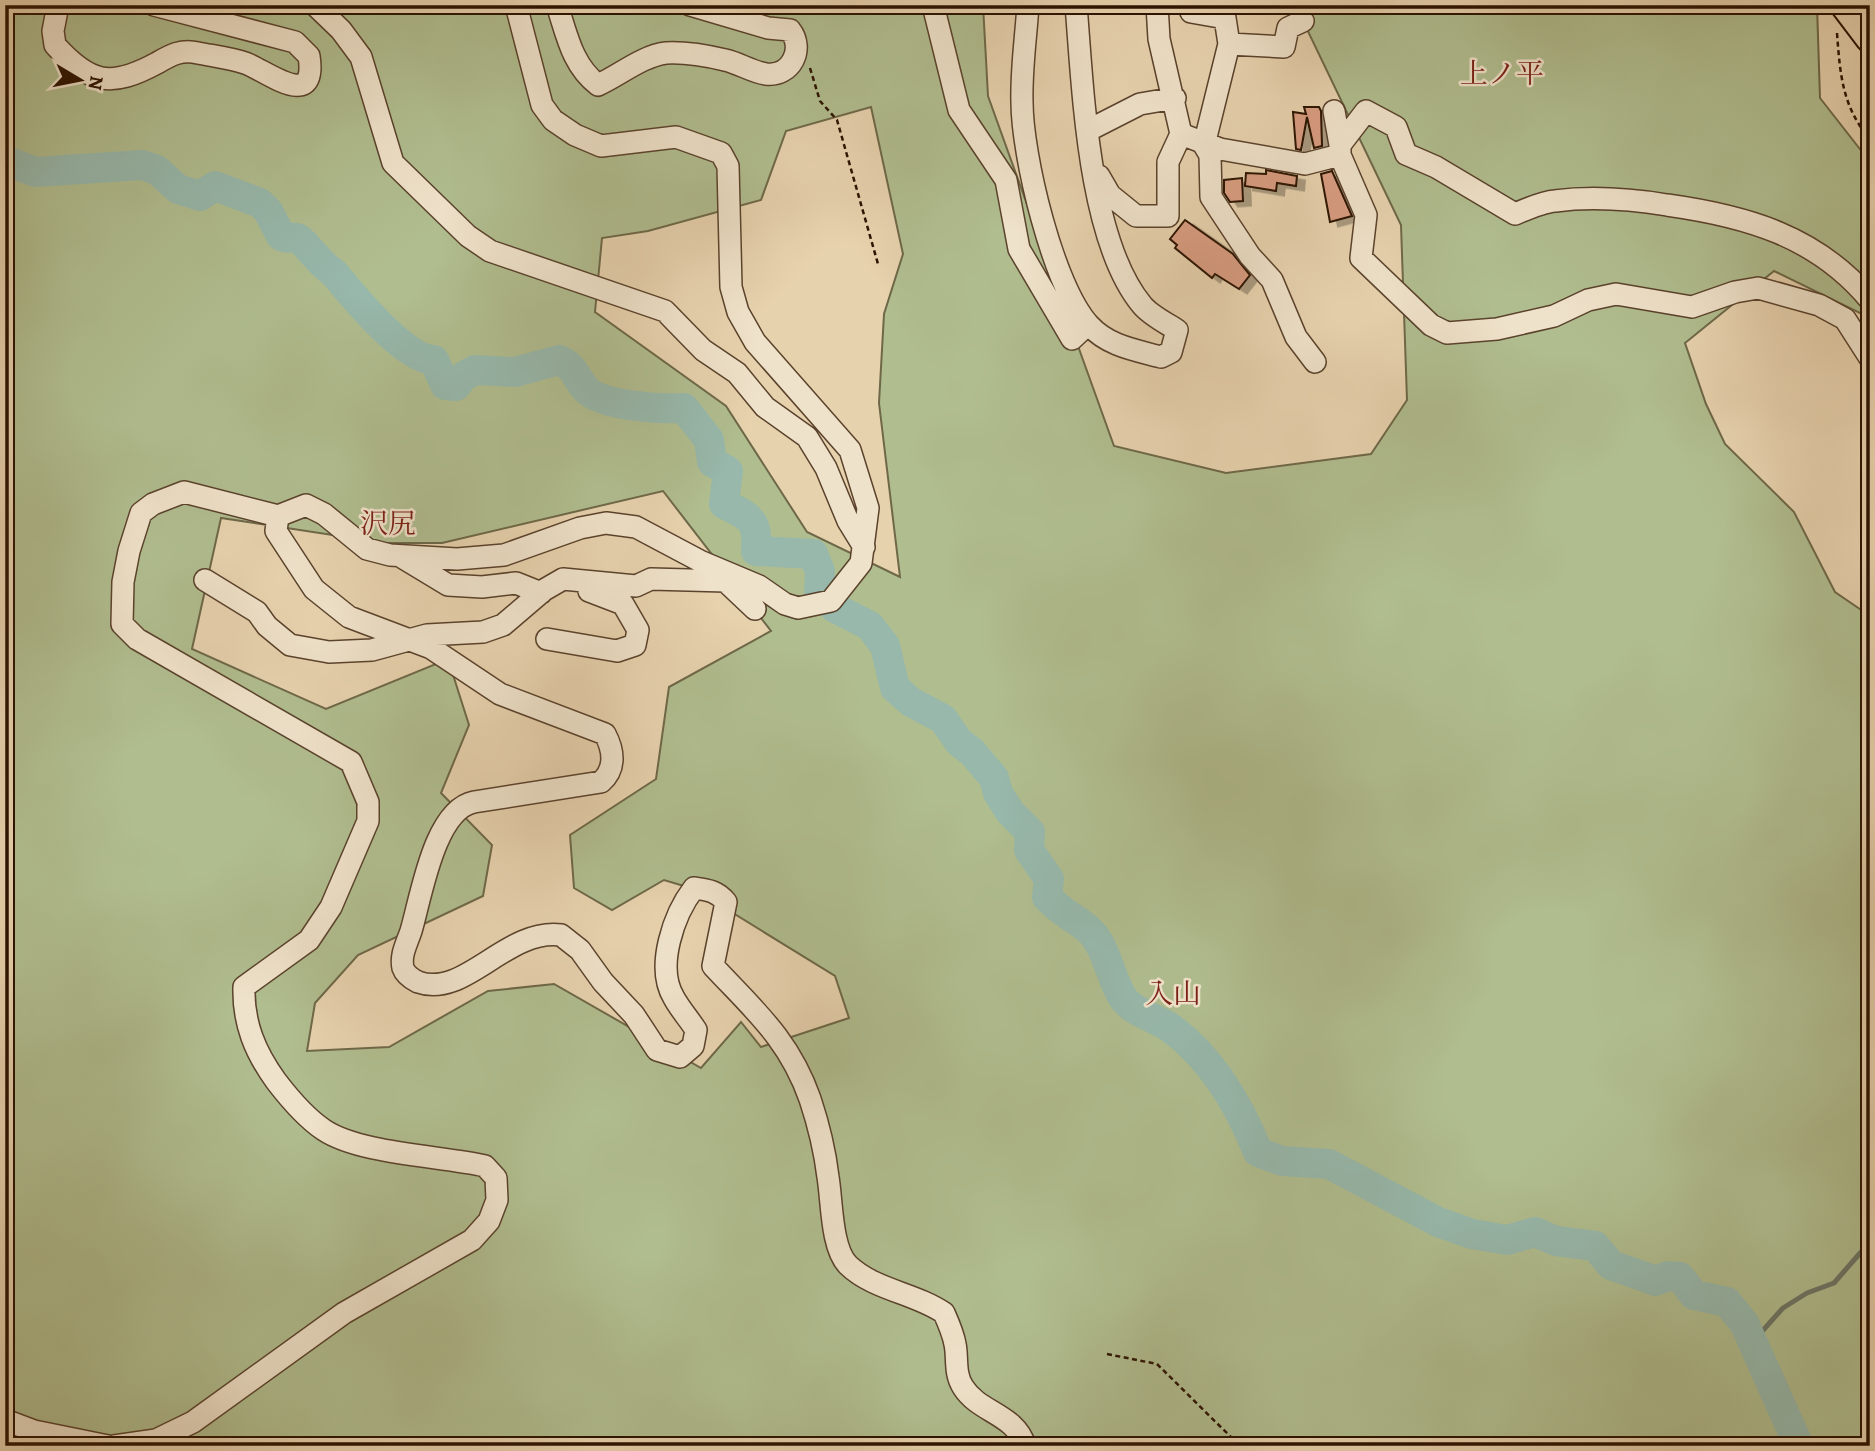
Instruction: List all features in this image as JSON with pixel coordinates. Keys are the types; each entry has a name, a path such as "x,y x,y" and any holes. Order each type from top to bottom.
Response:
{"main road":[{"path":"1841,17 1870,38"}],"street":[{"path":"58,5 53,31 55,45 92,78 118,80 177,52 189,51 245,63 284,85 296,85 304,81 309,74 309,56 295,42 154,5"},
{"path":"315,5 341,30 361,57 393,163 468,236 490,251 665,311 703,350 737,373 765,407 807,437 826,468 848,521 864,547"},
{"path":"114,1446 156,1440 193,1422 344,1312 472,1240 489,1222 497,1200 496,1178 485,1166 359,1144 325,1131 287,1095 263,1063 250,1035 244,987 309,940 324,918 368,821 368,802 351,762 137,639 122,624 125,568 141,513 153,504 184,492 278,516 306,505 324,514 367,549 400,556 457,559 504,555 580,528 606,523 636,527 707,564 759,586 785,604 798,608 831,601 862,563 868,508 850,450 755,342 738,312 731,287 728,166 725,158 721,153 676,137 601,146 575,135 553,120 542,105 516,5"},
{"path":"557,5 575,61 584,75 598,85 644,59 667,53 725,60 767,74 781,71 795,58 797,50 790,30 768,28 690,5"},
{"path":"933,5 959,110 1006,180 1019,249 1072,339 1088,324"},
{"path":"1028,5 1021,100 1023,134 1053,259 1088,324 1113,344 1161,357 1171,352 1177,330 1143,306 1112,253 1101,214 1076,5"},
{"path":"1095,173 1103,178 1110,195 1136,216 1168,216 1168,162 1181,134 1175,98 1159,39 1157,5"},
{"path":"1192,5 1191,12 1225,18 1229,44 1204,145 1210,155 1212,197 1250,256 1272,280 1296,337 1315,362"},
{"path":"1862,5 1870,10"},
{"path":"1229,44 1284,47 1288,28 1303,21"},
{"path":"1089,131 1140,104 1175,98"},
{"path":"1334,111 1340,150 1366,215 1361,258 1431,325 1447,333 1497,329 1554,316 1588,300 1616,294 1692,307 1735,292 1758,288 1819,305 1845,319 1870,358"},
{"path":"1181,134 1204,145 1305,164 1340,150 1366,111 1396,127 1406,154 1436,167 1515,214 1553,201 1622,198 1720,212 1757,222 1799,242 1854,281 1870,300"},
{"path":"278,516 276,531 314,589 349,617 430,648 500,694 604,734 612,755 608,776 601,782 474,802 458,809 424,875 403,953 406,974 419,982 441,984 483,965 529,936 561,935 580,950 603,982 634,1015 657,1050 680,1057 693,1046 696,1030 673,998 667,981 669,943 682,904 694,888 712,891 720,896 726,902 713,966 759,1011 775,1032 810,1097 828,1175 833,1222 842,1257 863,1275 944,1313 955,1342 958,1376 963,1387 976,1401 1012,1423 1025,1446"},
{"path":"400,556 448,585 482,587 516,583 541,593"},
{"path":"707,564 755,609"},
{"path":"205,580 257,611 267,626 290,646 329,652 372,650 426,635 484,632 503,625 541,593 563,579 636,586 651,579 726,582"},
{"path":"547,639 617,651 635,645 638,630 624,604 578,587 577,581"},
{"path":"5,1420 34,1431 108,1446"}],"path":[{"path":"1841,17 1840,84 1854,120 1870,139"},
{"path":"793,34 804,46 820,101 838,120 878,264"},
{"path":"1107,1354 1157,1364 1240,1446"}],"green space":[{"path":"5,5 983,5 988,96 1114,446 1226,473 1371,454 1407,400 1401,225 1303,21 1308,5 1817,5 1820,98 1870,162 1870,318 1774,271 1685,343 1706,404 1725,444 1794,512 1835,592 1870,616 1870,1446 5,1446","holes":["871,107 903,254 884,314 879,403 900,577 807,532 726,406 595,312 602,238 648,231 761,200 786,131","663,491 771,631 669,687 656,779 570,835 574,888 612,910 664,880 694,889 835,976 849,1018 761,1047 741,1022 701,1068 554,984 488,991 389,1047 307,1051 315,1003 358,955 483,896 492,845 441,793 469,725 448,659 326,709 192,649 221,518 385,543 442,543"]}],"building":[{"path":"1304,107 1319,107 1321,111 1322,146 1314,148 1307,117 1301,150 1296,149 1293,112 1306,114"},
{"path":"1266,170 1297,176 1296,186 1277,183 1276,191 1245,186 1246,173 1266,174"},
{"path":"1332,171 1352,216 1330,222 1321,174"},
{"path":"1242,178 1243,201 1230,202 1224,193 1224,180"},
{"path":"1185,220 1233,254 1250,275 1239,289 1215,274 1212,278 1175,248 1177,245 1170,239"}],"waterway":[{"path":"5,160 35,172 142,165 157,170 178,189 200,196 215,186 260,203 268,211 281,236 300,240 395,339 409,350 434,360 445,385 456,386 464,376 475,370 515,372 559,360 571,368 591,394 602,399 631,405 684,408 709,440 712,462 728,471 724,504 741,512 751,521 756,532 756,551 813,554 820,571 819,592 835,608 870,626 885,646 895,688 911,702 943,719 959,742 972,752 994,778 998,793 1010,812 1030,832 1029,850 1049,879 1047,897 1095,936 1127,1003 1172,1029 1212,1069 1243,1118 1258,1152 1282,1161 1329,1164 1438,1222 1472,1234 1507,1240 1535,1232 1556,1241 1595,1246 1611,1265 1656,1281 1668,1276 1680,1277 1694,1295 1727,1302 1744,1323 1799,1446"},
{"path":"1748,1338 1758,1336 1783,1308 1807,1293 1834,1283 1861,1252 1870,1249"}],"district":[{"name":"上ノ平","path":"1502,73"},
{"name":"沢尻","path":"388,523"},
{"name":"入山","path":"1173,993"}]}
